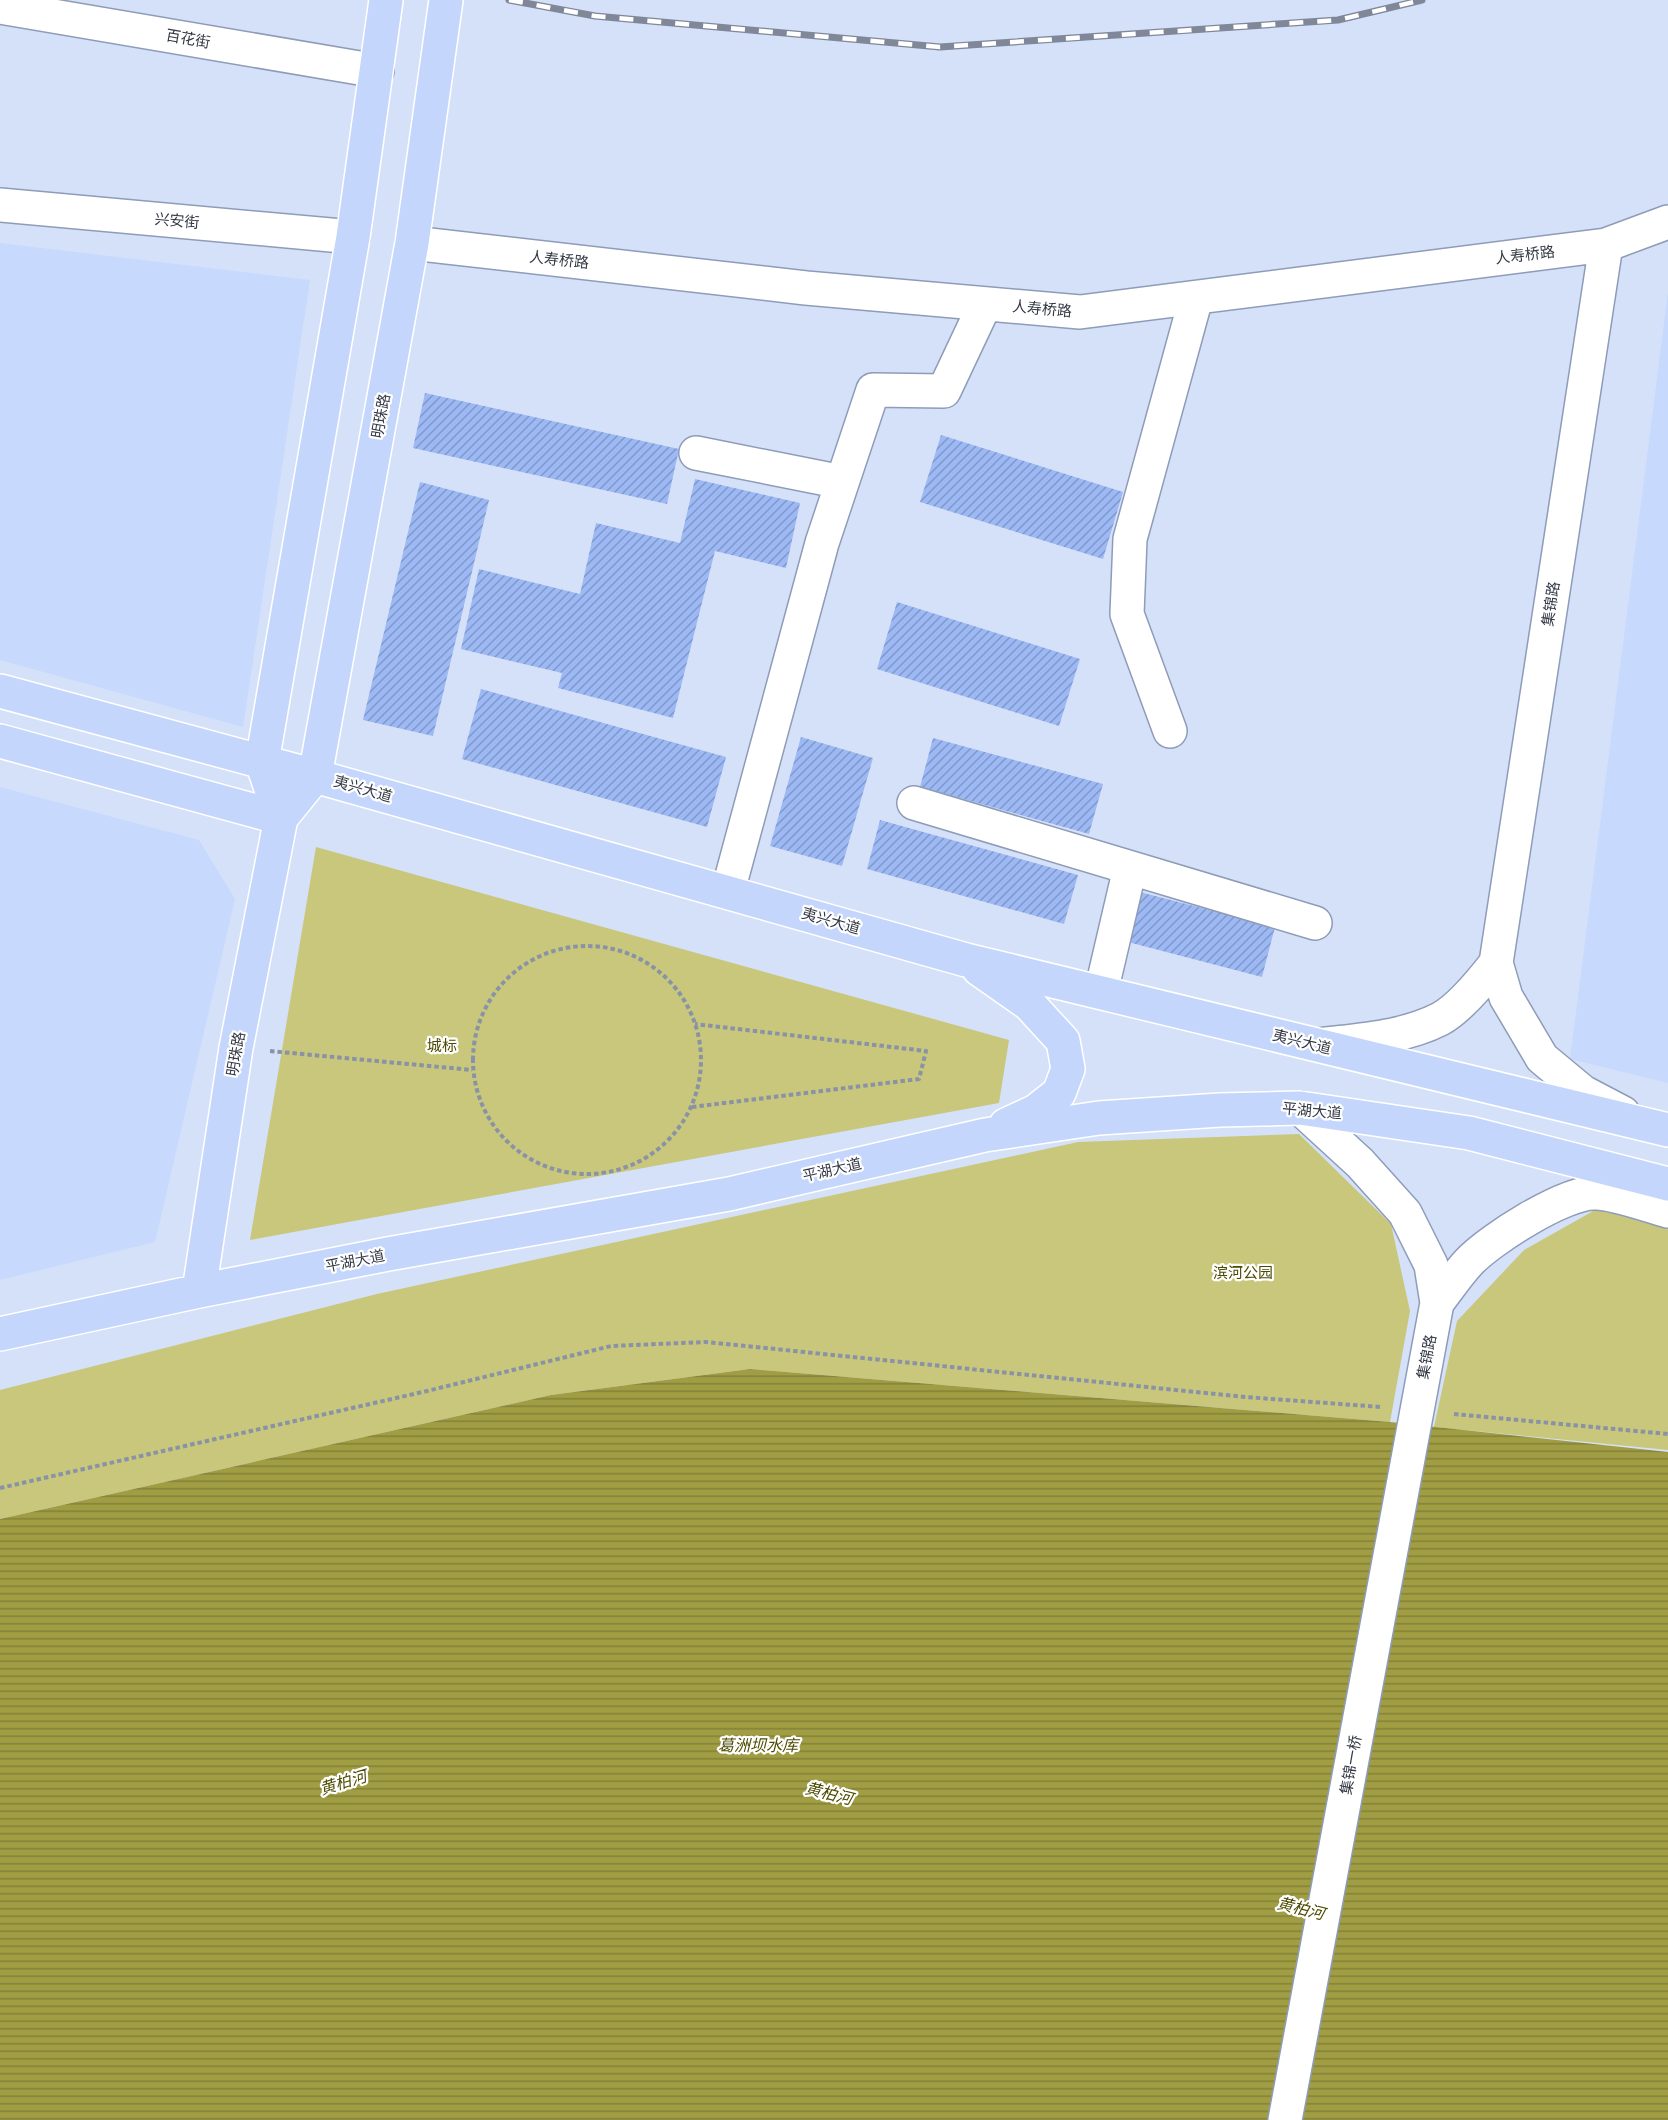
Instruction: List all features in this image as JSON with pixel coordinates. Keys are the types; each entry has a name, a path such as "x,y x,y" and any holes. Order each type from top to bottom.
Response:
{"main road":[{"name":"明珠路","path":"281,818 262,762 353,237 386,0"},
{"name":"明珠路","path":"199,1291 236,1048 281,818 315,776 412,243 446,0"},
{"name":"夷兴大道","path":"0,691 728,891 966,960 1653,1125"},
{"path":"0,741 281,818"},
{"path":"966,960 1029,1004 1063,1041 1068,1069 1059,1093 1036,1111 985,1135"},
{"name":"平湖大道","path":"0,1334 199,1291 388,1254 729,1194 985,1135 1099,1118 1220,1110 1300,1108 1469,1133 1668,1184"},
{"name":"平湖大道","path":"0,1358 120,1328 199,1291"}],"street":[{"name":"百花街","path":"0,7 376,71"},
{"name":"兴安街","path":"0,205 353,237"},
{"name":"人寿桥路","path":"412,243 806,288 1080,312 1606,245 1668,222"},
{"name":"集锦路","path":"1496,963 1606,245"},
{"path":"1170,732 1127,614 1130,540 1196,298"},
{"path":"728,891 822,543 873,390 944,391 985,304"},
{"path":"696,453 842,482"},
{"path":"914,803 1315,923"},
{"path":"1101,992 1130,868"},
{"path":"1317,1045 1407,1032 1442,1018 1477,988 1496,963"},
{"path":"1496,963 1506,997 1542,1058 1583,1092 1653,1125"},
{"path":"1300,1108 1360,1163 1405,1213 1431,1265 1437,1303"},
{"path":"1437,1303 1469,1262 1500,1237 1545,1210 1582,1194 1598,1192 1668,1212"},
{"name":"集锦路","path":"1416,1410 1437,1303"},
{"name":"集锦一桥","path":"1285,2120 1416,1410"}],"path":[{"path":"581,946 617,950 651,966 678,991 695,1024 701,1051 700,1079 692,1107 671,1138 642,1161 606,1173 568,1173 532,1161 502,1138 481,1106 472,1070 474,1033 489,999 513,972 545,953 581,946"},
{"path":"692,1107 919,1079 926,1051 695,1024"},
{"path":"236,1048 472,1070"},
{"path":"0,1488 415,1394 610,1346 706,1342 1245,1397 1416,1410 1668,1434"}],"shaded area":[{"path":"0,243 310,280 243,727 0,660"},
{"path":"1668,292 1668,1083 1570,1059"},
{"path":"0,787 199,840 235,899 155,1242 0,1280"}],"green space":[{"name":"城标","path":"316,847 1009,1040 999,1103 250,1240"},
{"name":"滨河公园","path":"1299,1134 1391,1224 1410,1311 1390,1422 750,1369 551,1395 0,1519 0,1390 377,1294 1078,1142"},
{"path":"1611,1201 1668,1217 1668,1450 1434,1427 1457,1321 1524,1250"}],"water":[{"name":"葛洲坝水库","path":"750,1369 1390,1422 1668,1452 1668,2120 0,2120 0,1519 551,1395"}],"building":[{"path":"425,393 679,449 667,504 413,448"},
{"path":"941,435 1123,492 1103,559 920,502"},
{"path":"695,479 800,503 786,568 715,551 673,718 558,688 562,673 461,649 479,569 580,594 596,523 680,543"},
{"path":"420,482 489,500 433,736 363,720"},
{"path":"897,602 1080,659 1059,726 877,669"},
{"path":"481,689 726,757 707,827 462,759"},
{"path":"801,737 873,758 842,866 770,846"},
{"path":"933,738 1103,784 1089,834 920,787"},
{"path":"880,820 1078,875 1064,924 867,869"},
{"path":"1140,892 1275,927 1262,977 1128,942"}],"railway":[{"path":"509,0 595,16 940,47 1338,20 1422,0"}],"water label":[{"name":"黄柏河","path":"343,1782"},
{"name":"黄柏河","path":"829,1793"},
{"name":"黄柏河","path":"1301,1908"}]}
